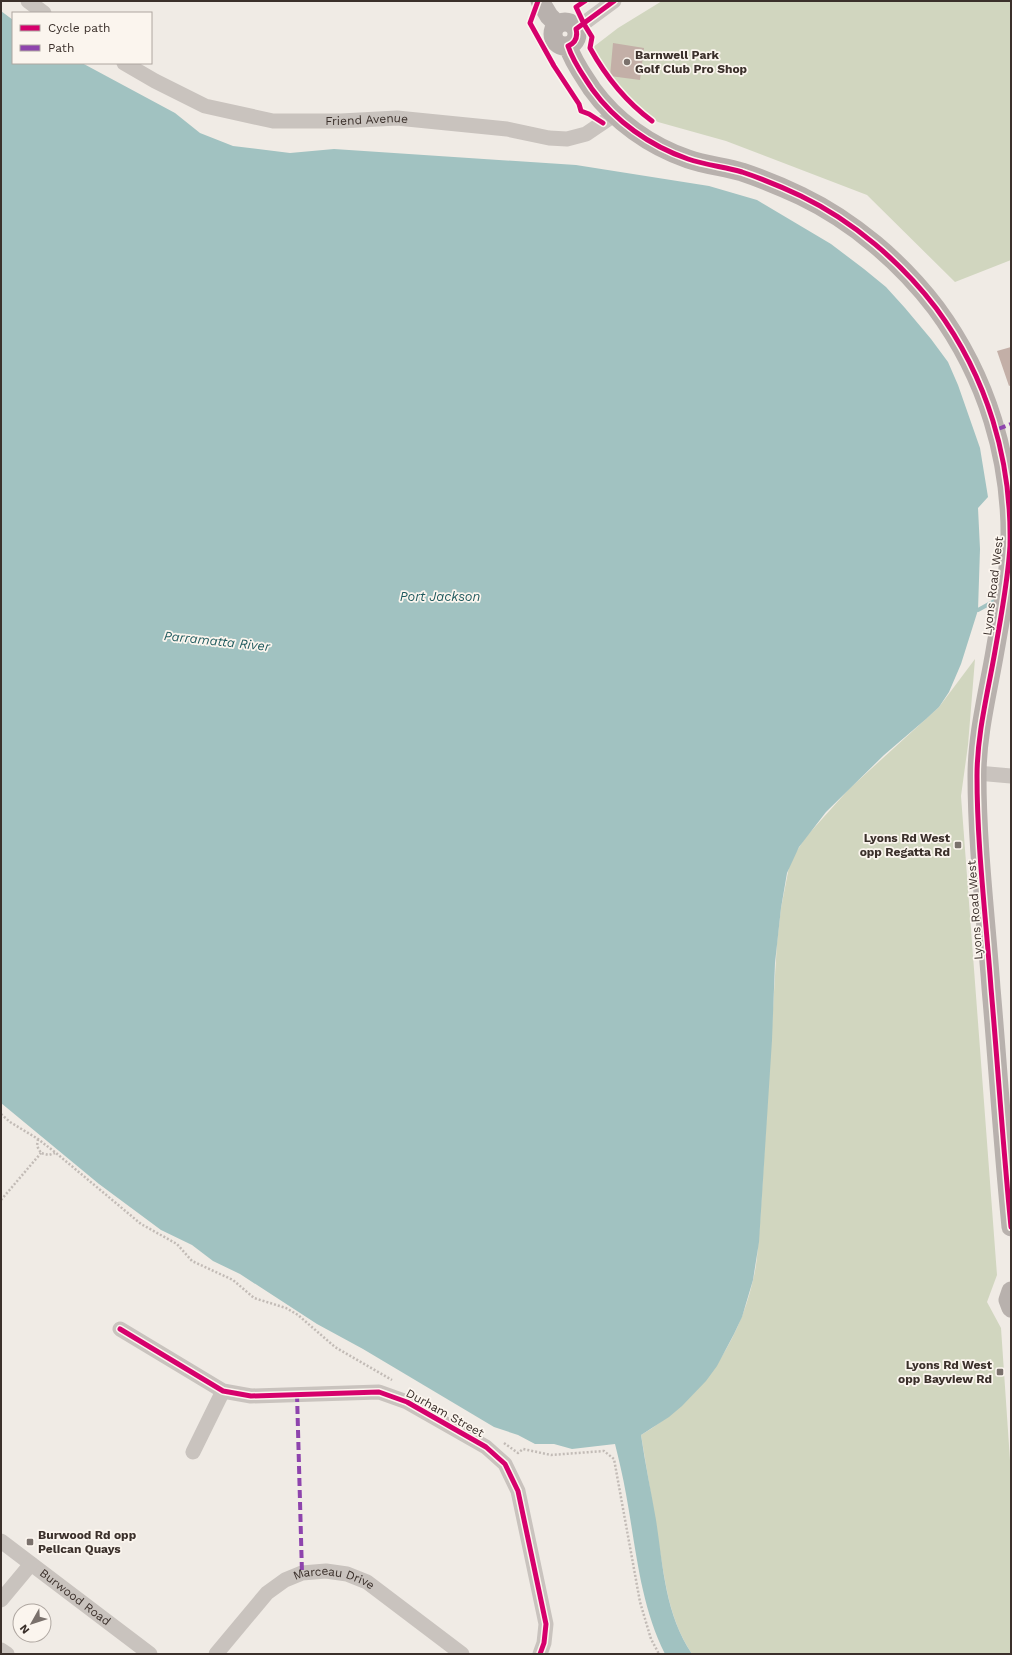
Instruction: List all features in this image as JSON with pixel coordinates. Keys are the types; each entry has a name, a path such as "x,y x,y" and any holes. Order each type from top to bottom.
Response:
{"main road":[{"path":"540,1 549,16 557,24 568,22 574,26 572,38"},
{"name":"Lyons Road West","path":"572,38 572,57 600,100 614,115 642,136 687,158 741,172 778,185 806,198 837,216 887,255 912,279 958,341 981,385 998,429 1007,472 1010,509 1010,545 1001,614 980,734 977,774 986,921 1011,1227"},
{"path":"1011,1291 1008,1300 1011,1308"}],"street":[{"path":"28,1 43,12"},
{"path":"572,38 614,1"},
{"name":"Friend Avenue","path":"126,64 204,106 273,121 341,121 397,118 507,129 549,138 567,139 586,134 614,115"},
{"path":"977,774 1011,776"},
{"name":"Durham Street","path":"120,1328 223,1391 251,1396 379,1392 407,1402 486,1448 505,1464 518,1491 546,1624 544,1642 540,1654"},
{"path":"193,1452 223,1391"},
{"name":"Burwood Road","path":"1,1541 150,1654"},
{"path":"1,1600 31,1564"},
{"name":"Marceau Drive","path":"216,1654 267,1593 285,1580 302,1573 326,1571 347,1574 367,1582 462,1654"},
{"path":"1,1650 7,1654"}],"path":[{"path":"1,1114 10,1122 38,1139 56,1153 141,1224 177,1244 192,1261 233,1280 254,1298 286,1308 298,1315 334,1347 394,1381"},
{"path":"38,1139 37,1146 41,1153 49,1155 56,1153"},
{"path":"1,1200 41,1153"},
{"path":"500,1441 518,1453 523,1449 551,1455 604,1451 614,1459 640,1602 651,1639 659,1654"}],"green space":[{"path":"662,1 1011,1 1011,260 955,282 867,195 726,141 658,122 649,116 615,85 592,48 618,28"},
{"path":"975,659 968,745 961,796 997,1275 987,1302 1001,1328 1011,1475 1011,1654 692,1654 678,1627 669,1599 641,1435 681,1406 713,1370 737,1327 746,1304 755,1273 760,1222 777,943 781,908 789,867 793,857 805,838 849,789 939,707"}],"water":[{"name":"Port Jackson","path":"1,11 12,19 12,64 84,64 175,113 200,133 233,146 290,153 334,149 576,165 709,186 757,200 831,244 886,287 905,308 948,362 958,385 980,448 988,497 978,508 980,549 978,610 961,664 949,692 939,707 884,755 826,812 799,847 787,873 781,908 775,963 772,1040 759,1242 753,1280 742,1317 717,1366 706,1381 682,1406 669,1417 641,1435 666,1589 676,1623 692,1654 665,1654 650,1616 644,1596 625,1488 615,1444 572,1449 554,1444 535,1444 518,1435 494,1427 363,1349 317,1324 240,1274 213,1261 192,1245 161,1230 99,1184 1,1103"}],"building":[{"name":"Barnwell Park Golf Club Pro Shop","path":"613,43 644,48 640,80 610,76"},
{"path":"1011,347 1011,385 1009,386 997,351"}],"waterway":[{"path":"978,610 998,599"}],"marked path":[{"path":"998,429 1011,424"},
{"path":"297,1394 302,1573"}],"cycle path":[{"path":"538,1 530,23 554,66 579,104 581,111 603,123"},
{"path":"585,1 576,7 592,37 590,48 617,88 633,105 652,121"},
{"path":"614,1 576,29 577,35 568,46 578,68 601,101 622,122 647,140 660,147 688,159 742,172 787,189 820,206 857,230 875,244 892,259 936,308 954,335 969,362 993,421 1001,451 1006,482 1010,546 1004,598 983,713 977,760 977,803 982,882 1011,1227"},
{"path":"120,1329 223,1391 251,1396 379,1392 407,1402 486,1447 505,1464 518,1491 546,1624 544,1643 540,1654"}],"place":[{"name":"Barnwell Park Golf Club Pro Shop","path":"627,62"},
{"name":"Lyons Rd West opp Regatta Rd","path":"958,845"},
{"name":"Lyons Rd West opp Bayview Rd","path":"1000,1372"},
{"name":"Burwood Rd opp Pelican Quays","path":"30,1542"}],"water label":[{"name":"Parramatta River","path":"217,641"}]}
